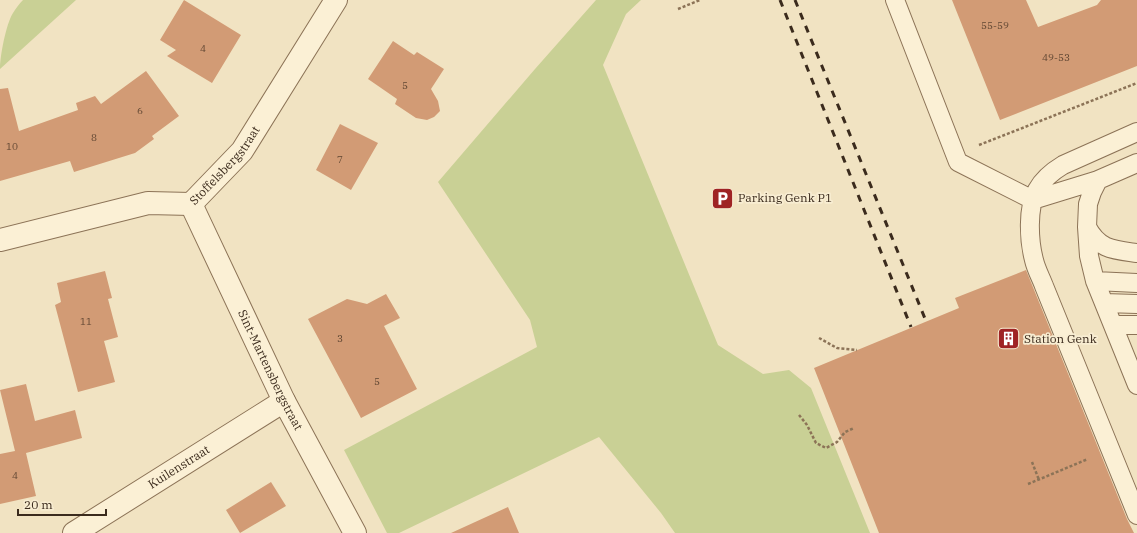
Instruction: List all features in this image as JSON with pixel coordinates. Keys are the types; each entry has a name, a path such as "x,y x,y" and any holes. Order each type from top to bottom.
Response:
{"street":[{"name":"Stoffelsbergstraat","path":"0,240 148,203 191,204 242,151 336,0"},
{"name":"Sint-Martensbergstraat","path":"191,204 284,401 355,533"},
{"name":"Kuilenstraat","path":"74,533 284,401"}],"lane":[{"path":"895,0 958,162 1033,200 1098,180 1137,162"},
{"path":"1137,132 1063,165 1052,172 1037,190 1033,200 1031,219 1031,240 1034,261 1083,386 1137,515"},
{"path":"1098,180 1088,204 1087,227 1089,256 1095,281 1113,325 1129,347 1135,374"},
{"path":"1087,227 1096,240 1110,249 1137,253"},
{"path":"1095,281 1137,283"},
{"path":"1104,303 1137,304"},
{"path":"1113,325 1137,326"}],"path":[{"path":"678,9 700,0"},
{"path":"974,148 1137,83"},
{"path":"819,338 837,348 857,350"},
{"path":"799,415 807,425 816,442 826,448 837,442 845,432 854,428"},
{"path":"1028,484 1090,458"},
{"path":"1032,462 1039,480"}],"green space":[{"path":"23,0 76,0 0,69 2,48 10,18"},
{"path":"596,0 641,0 626,14 603,65 718,345 763,374 789,370 811,388 870,533 675,533 661,513 599,437 399,533 387,533 344,450 537,347 530,320 438,182"}],"building":[{"path":"184,0 241,35 212,83 167,56 176,50 160,40"},
{"path":"952,0 1026,0 1038,27 1097,5 1101,0 1137,0 1137,66 1000,120"},
{"path":"393,41 414,55 417,52 444,69 431,89 438,101 440,111 434,117 427,120 416,118 395,104 397,99 368,79"},
{"path":"146,71 179,116 152,136 154,139 135,153 74,172 70,161 0,181 0,89 8,88 19,131 78,110 76,103 95,96 101,104"},
{"path":"340,124 378,143 351,190 316,170"},
{"path":"1026,270 1134,533 879,533 814,368 959,308 955,298"},
{"path":"105,271 112,298 108,299 118,337 104,341 115,382 78,392 55,305 61,302 57,283"},
{"path":"386,294 400,318 384,326 417,389 361,418 308,319 347,299 367,304"},
{"path":"26,384 35,421 75,410 82,438 26,453 36,496 0,504 0,454 15,451 0,390"},
{"path":"271,482 286,506 240,533 226,510"},
{"path":"508,507 519,533 451,533"}],"railway":[{"path":"780,0 911,327"},
{"path":"795,0 926,321"}],"place":[{"name":"Parking Genk P1","path":"722,198"},
{"name":"Station Genk","path":"1008,339"}]}
